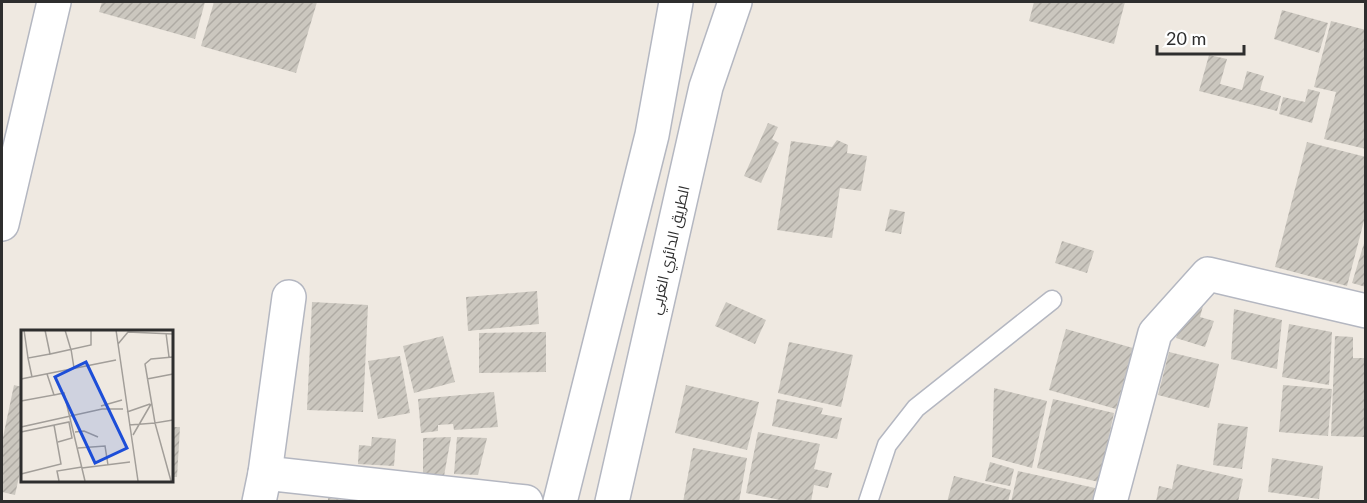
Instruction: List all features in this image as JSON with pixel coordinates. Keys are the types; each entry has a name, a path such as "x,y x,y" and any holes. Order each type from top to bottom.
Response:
{"street":[{"path":"3,212 54,2"},
{"path":"560,501 652,135 676,2"},
{"name":"الطريق الدائري الغربي","path":"612,501 706,87 735,2"},
{"path":"1110,501 1155,333 1208,274 1365,311"},
{"path":"289,297 262,487 526,501"}],"lane":[{"path":"868,501 887,445 916,408 1052,300"}],"building":[{"path":"102,2 205,2 195,39 99,12"},
{"path":"214,2 317,2 296,73 201,46"},
{"path":"1034,2 1125,2 1114,44 1029,21"},
{"path":"1282,10 1328,23 1319,53 1274,39"},
{"path":"1331,21 1366,30 1366,149 1324,139 1336,92 1314,87"},
{"path":"1209,55 1227,59 1220,84 1242,90 1247,71 1264,76 1260,90 1281,96 1277,111 1199,91"},
{"path":"1308,89 1320,92 1312,123 1279,114 1283,97 1305,102"},
{"path":"768,123 778,127 772,139 779,143 761,183 744,176"},
{"path":"837,140 848,145 847,153 867,156 861,191 840,188 832,238 777,230 791,141 832,147"},
{"path":"1307,142 1366,157 1366,213 1347,286 1275,267"},
{"path":"890,209 905,212 901,234 885,231"},
{"path":"1366,240 1366,287 1352,283"},
{"path":"1062,241 1094,251 1087,273 1055,263"},
{"path":"537,291 539,324 468,331 466,297"},
{"path":"1188,301 1203,306 1200,317 1214,321 1205,347 1176,338"},
{"path":"312,302 368,305 363,412 307,410"},
{"path":"726,302 766,320 755,344 715,326"},
{"path":"1234,309 1282,320 1277,369 1231,359"},
{"path":"1289,324 1332,332 1329,385 1282,377"},
{"path":"1066,329 1133,348 1116,409 1049,390"},
{"path":"546,332 546,372 479,373 479,333"},
{"path":"443,336 455,382 414,393 403,346"},
{"path":"1335,336 1353,337 1353,358 1366,358 1366,437 1331,436"},
{"path":"789,342 853,355 841,407 778,393"},
{"path":"1169,352 1219,364 1209,408 1158,395"},
{"path":"400,356 410,413 378,419 368,361"},
{"path":"14,385 21,387 21,468 15,495 2,492 2,442"},
{"path":"686,385 759,402 747,450 675,433"},
{"path":"1283,385 1332,389 1328,436 1279,432"},
{"path":"994,388 1047,401 1032,468 992,457"},
{"path":"494,392 498,427 454,430 453,424 438,425 438,431 421,433 418,399"},
{"path":"777,399 823,408 821,414 842,418 837,439 772,426"},
{"path":"1053,399 1114,413 1099,482 1037,468"},
{"path":"1218,423 1248,427 1242,469 1213,465"},
{"path":"172,427 180,427 177,477 172,477"},
{"path":"758,432 820,444 814,469 832,473 828,488 814,485 811,502 790,502 746,493"},
{"path":"372,437 396,439 394,466 358,464 359,445 371,446"},
{"path":"451,437 444,476 423,473 423,438"},
{"path":"457,437 487,438 478,475 454,474"},
{"path":"693,448 747,458 739,502 683,502"},
{"path":"1272,458 1323,466 1319,499 1268,492"},
{"path":"990,462 1014,469 1010,486 985,481"},
{"path":"1177,464 1243,479 1238,502 1156,502 1159,486 1172,489"},
{"path":"1018,471 1095,488 1092,502 1011,502"},
{"path":"954,476 1011,490 1008,502 947,502"},
{"path":"328,498 343,500 343,502 328,502"}]}
